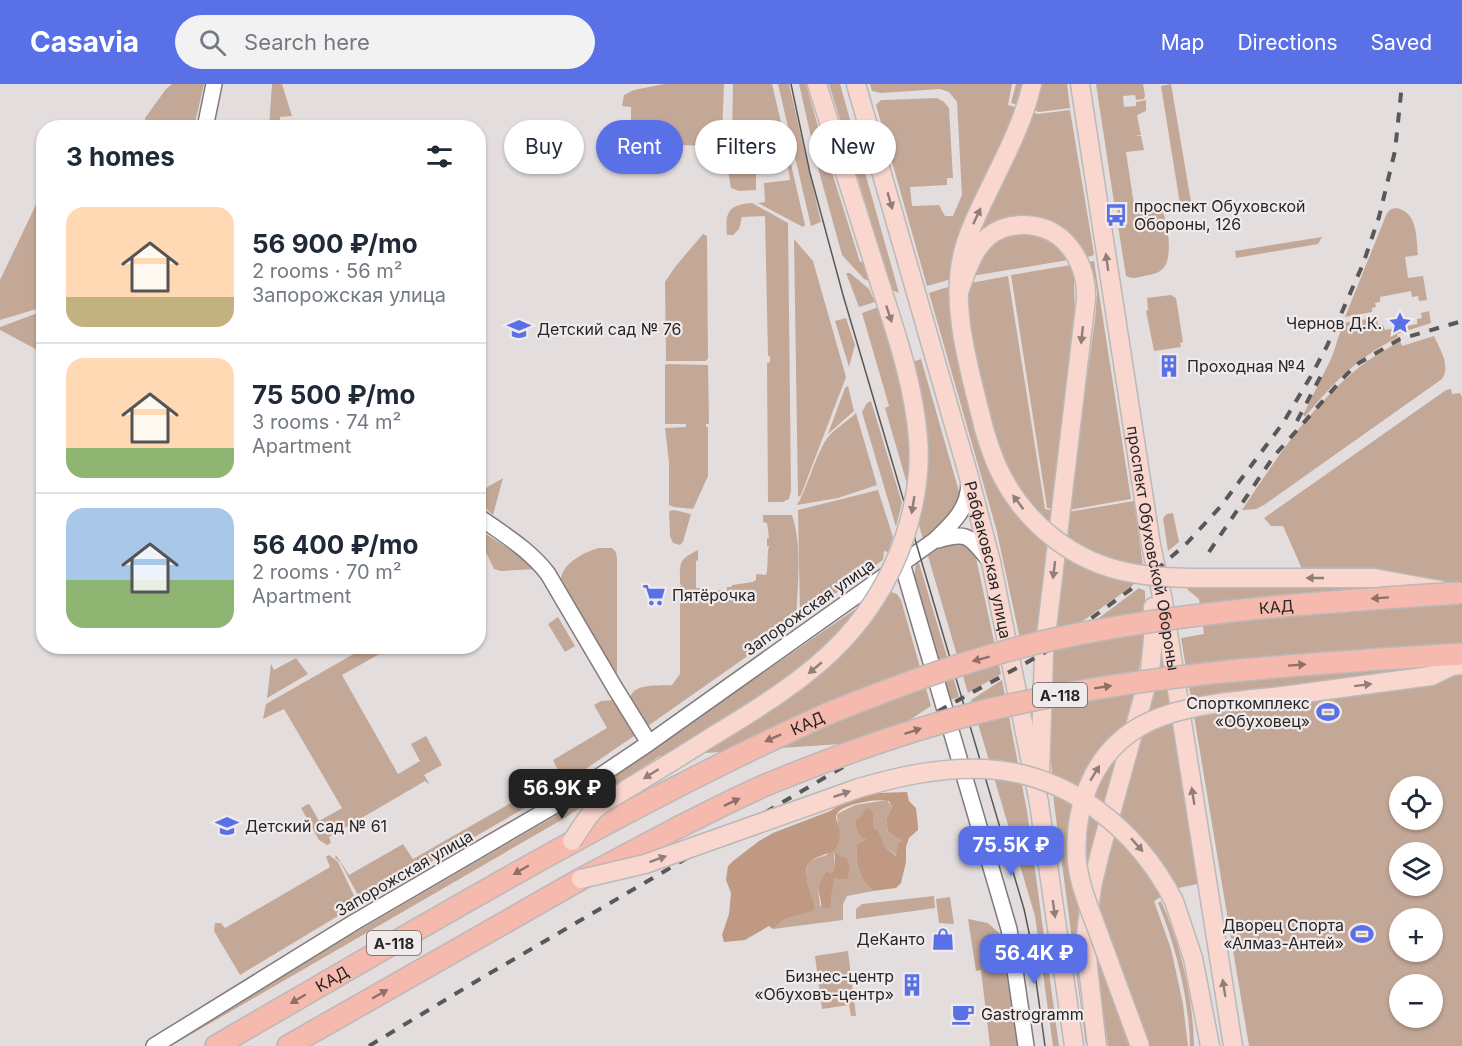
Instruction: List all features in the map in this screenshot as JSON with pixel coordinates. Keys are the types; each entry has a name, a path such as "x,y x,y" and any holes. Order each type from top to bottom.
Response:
{"highway":[{"name":"КАД","path":"216,1046 572,841 748,749 885,690 959,665 1057,639 1139,623 1275,605 1461,593"},
{"name":"А-118","path":"288,1046 581,879 679,827 771,783 858,749 984,711 1067,693 1159,678 1295,665 1462,654"}],"main road":[{"path":"572,841 594,810 765,705 813,670 859,624 881,592 897,560 912,514 918,477 918,439 910,385 817,84"},
{"name":"Рабфаковская улица","path":"856,84 969,477 991,562 1039,803 1074,1046"},
{"path":"1032,84 1019,125 964,248 959,268 958,292 968,360 984,429 997,467 1021,507 1052,538 1075,552 1101,564 1131,573 1176,578 1374,578 1461,593"},
{"name":"проспект Обуховской Обороны","path":"1080,84 1151,545 1163,601 1233,1046"},
{"path":"958,292 970,262 981,245 989,236 1015,225 1043,227 1053,231 1071,246 1084,277 1086,299 1044,653 1039,803"},
{"path":"1097,1046 1086,934 1092,887 1100,853 1150,672 1153,639 1151,545"},
{"path":"1140,1046 1083,891 1077,863 1077,820 1086,790 1097,768 1112,749 1142,725 1184,711 1220,704 1431,676 1462,664"},
{"path":"581,879 645,864 890,779 945,770 988,769 1031,777 1052,784 1101,812 1138,846 1164,882 1174,901 1193,958 1210,1046"},
{"path":"1202,1046 1205,1024"}],"street":[{"path":"207,120 214,84"},
{"name":"Запорожская улица","path":"154,1046 353,923 564,800 649,742 935,540 955,521 963,509 969,494 969,477"},
{"path":"486,522 515,542 548,574 649,742"},
{"path":"935,540 960,534 969,537 991,562"},
{"path":"902,563 1009,929 1026,1046"}],"shaded area":[{"path":"172,84 204,84 196,120 145,120 166,89"},
{"path":"272,84 282,84 292,116 280,117 280,120 269,120"},
{"path":"664,84 724,84 723,120 695,120 695,146 683,145 683,120 631,120 631,107 622,106 624,95 634,90"},
{"path":"733,84 772,84 780,120 732,120"},
{"path":"778,84 789,84 821,222 811,226 797,166 797,120 786,120"},
{"path":"799,84 806,84 816,120 809,120 809,128"},
{"path":"829,84 840,84 850,120 840,120"},
{"path":"870,84 1012,84 1008,105 1038,114 1070,110 1094,254 948,280 927,286 895,174 896,120 880,120 876,105 881,100 937,98 949,108 953,178 947,178 947,185 910,187 912,206 939,205 945,216 953,216 962,195 957,102 949,92 940,89 881,93 872,91"},
{"path":"1016,84 1067,84 1070,108 1039,112 1011,103"},
{"path":"1096,84 1143,84 1144,99 1136,100 1135,95 1123,96 1124,107 1136,106 1136,102 1146,100 1146,111 1137,115 1141,135 1135,136 1141,136 1144,150 1126,152 1134,205 1156,203 1164,214 1166,223 1169,243 1167,260 1163,269 1153,274 1135,278 1126,276 1117,219 1119,218 1117,209 1115,209"},
{"path":"1171,84 1191,202 1180,204 1161,86"},
{"path":"729,174 756,174 756,190 739,191 731,188"},
{"path":"789,174 793,174 805,225 803,227 758,203 765,202 764,183 790,180"},
{"path":"820,174 833,174 860,262 881,254 857,174 865,174 899,293 864,279 842,255"},
{"path":"752,203 788,223 791,491 789,499 783,502 768,502 767,363 770,362 770,356 768,356 765,216 742,217 739,229 733,235 727,235 730,211 738,206"},
{"path":"36,205 36,309 0,320 0,280"},
{"path":"1397,208 1409,215 1415,227 1418,255 1405,257 1408,278 1423,276 1427,300 1419,301 1418,296 1412,297 1411,291 1380,297 1380,302 1375,303 1376,307 1372,308 1372,312 1345,317 1387,213"},
{"path":"703,234 707,236 708,358 706,361 666,361 665,282"},
{"path":"1322,237 1318,244 1236,258 1235,251"},
{"path":"794,239 813,261 846,377 801,495 798,497"},
{"path":"1094,261 1131,499 1069,510 1095,319 1097,293 1095,278 1074,282 1075,316 1052,509 1047,508 1011,275"},
{"path":"846,273 850,273 869,289 875,302 859,307"},
{"path":"1008,276 1045,509 1054,511 1040,647 1023,653 996,528 929,293"},
{"path":"1171,295 1176,298 1183,342 1180,343 1181,347 1154,351 1146,311 1148,310 1147,298"},
{"path":"889,303 910,363 921,359 960,495 952,515 923,539 885,408 889,406 862,313"},
{"path":"1429,311 1431,323 1397,334 1398,337 1370,354 1347,372 1305,417 1303,415 1332,357 1343,323 1373,318 1373,321 1377,320 1378,325 1383,325 1385,330 1417,324 1417,319 1422,318 1421,313"},
{"path":"36,314 36,349 0,330 0,327"},
{"path":"846,318 855,345 849,367 835,321"},
{"path":"1434,336 1445,363 1442,379 1264,505 1256,509 1242,510 1294,435 1340,384 1367,361 1400,341 1402,346"},
{"path":"665,365 708,365 709,424 706,424 706,427 708,427 708,476 693,509 669,505 669,463 665,428 686,427 686,424 665,424"},
{"path":"848,386 854,411 828,434 845,388"},
{"name":"Спорткомплекс «Обуховец»","path":"1451,389 1452,394 1460,393 1462,397 1462,1046 1249,1046 1181,638 1204,634 1199,599 1188,590 1187,584 1306,578 1283,526 1271,526 1264,518 1446,390"},
{"path":"871,401 902,503 896,527 862,412 867,403"},
{"path":"856,413 877,485 838,498 797,505 827,438"},
{"path":"503,478 493,515 486,508 486,488"},
{"path":"878,490 893,537 888,552 884,551 883,560 803,616 800,614 798,510"},
{"path":"1134,501 1144,573 1131,587 1053,642 1068,512"},
{"path":"669,511 691,514 683,542 680,545 673,543 670,536"},
{"path":"1173,513 1179,542 1168,551 1163,518"},
{"path":"763,515 792,515 798,554 796,622 645,728 630,698 632,693 647,686 672,685 680,674 680,586 682,585 680,584 680,571 682,562 698,550 696,588 702,588 702,591 727,590 727,587 732,585 753,582 756,580 756,574 766,575 769,546 767,546 767,538 769,538 767,523 763,522"},
{"path":"486,534 537,569 501,571 494,569 486,552"},
{"path":"958,539 975,553 1001,674 968,693 928,556 948,541"},
{"path":"599,548 612,548 617,558 617,673 615,674 561,582 564,570 569,564 587,552"},
{"path":"919,563 959,697 950,700 914,577 916,564"},
{"path":"879,588 897,594 901,600 931,706 879,740 660,756 563,819 171,1046 330,947 560,813 857,608"},
{"path":"1139,588 1145,591 1144,631 1139,671 1131,710 1088,863 1078,914 1077,965 1086,1046 1054,803 1049,734 1052,653"},
{"path":"558,617 575,646 565,652 548,624"},
{"path":"1161,641 1199,881 1197,884 1174,889 1154,901 1171,949 1183,1004 1188,1046 1108,1046 1097,955 1099,900 1109,852 1156,675"},
{"path":"354,654 380,654 342,675 398,774 420,761 411,744 426,736 442,765 424,775 430,785 425,781 329,837 331,843 327,845 319,840 301,808 310,805 319,821 342,808 284,709 263,719 266,704"},
{"path":"296,658 308,674 267,698 271,664 274,670"},
{"path":"1002,680 1027,811 1059,1046 1053,1046 1035,916 971,700"},
{"path":"613,700 619,705 637,734 549,794 363,901 360,899 340,862 335,858 336,855 349,875 403,844 413,859 560,775 553,760 607,728 594,705 601,701"},
{"path":"907,792 909,801 916,808 918,830 909,838 901,883 896,888 873,891 861,876 857,859 857,845 866,839 858,831 856,820 870,808 873,814 873,827 878,830 886,848 896,856 898,843 903,841 888,832 886,819 892,807 889,801 868,801 850,805 838,812 836,817 840,833 835,850 812,860 806,870 815,908 811,912 785,919 773,929 769,926 745,940 724,942 722,935 729,914 731,893 726,880 728,866 733,861 773,833 830,811 850,799 880,793"},
{"path":"887,800 892,807 886,819 888,832 904,841 898,843 897,856 886,848 878,830 873,827 873,814 866,839 857,846 857,865 864,881 873,891 847,896 843,904 843,920 773,929 785,919 811,912 806,873 809,863 827,855 838,825 837,814 855,805","holes":["834,854 841,857 833,879 831,901 820,906 818,887 826,870 830,873 834,871"]},
{"path":"835,852 846,858 849,874 847,879 834,877 830,908 822,908 818,887 826,870 830,873 834,871"},
{"path":"329,855 338,862 358,904 240,975 214,931 215,923 221,923 225,928 330,867 326,857"},
{"path":"934,896 935,908 856,919 856,909 862,904"},
{"path":"950,897 954,924 939,923 936,899"},
{"path":"1161,901 1185,972 1194,1046 1190,1046 1184,992 1176,955 1158,903"},
{"path":"968,919 988,923 1000,934 1018,1046 990,1046 981,970 976,971"},
{"path":"848,951 856,1016 851,1016 849,1005 822,1009 815,956"}],"tram line":[{"path":"791,84 810,173 843,295 1024,909 1045,1046"}],"railway":[{"path":"369,1046 944,708 1044,653 1153,573 1187,543 1221,506 1283,423 1327,346 1363,264 1379,217 1395,151 1402,84"},
{"path":"1209,552 1274,456 1359,363 1400,339 1459,322"},
{"path":"1297,421 1324,370"}],"place":[{"name":"проспект Обуховской Обороны, 126","path":"1116,215"},
{"name":"Чернов Д.К.","path":"1400,323"},
{"name":"Детский сад № 76","path":"519,329"},
{"name":"Проходная №4","path":"1169,366"},
{"name":"Пятёрочка","path":"654,595"},
{"name":"Спорткомплекс «Обуховец»","path":"1328,712"},
{"name":"Детский сад № 61","path":"227,826"},
{"name":"Дворец Спорта «Алмаз-Антей»","path":"1362,934"},
{"name":"ДеКанто","path":"943,939"},
{"name":"Бизнес-центр «Обуховъ-центр»","path":"912,985"},
{"name":"Gastrogramm","path":"963,1014"}]}
